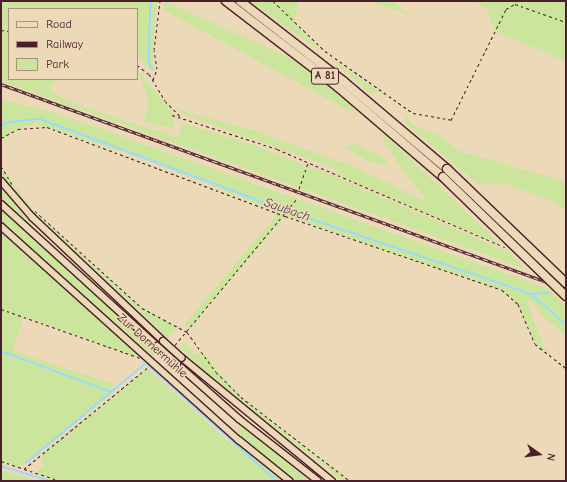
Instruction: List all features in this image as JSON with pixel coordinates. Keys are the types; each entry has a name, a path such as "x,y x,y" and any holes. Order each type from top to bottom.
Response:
{"highway":[{"name":"A 81","path":"226,1 338,87 442,177 566,296"},
{"name":"A 81","path":"240,1 354,90 447,170 566,283"}],"main road":[{"path":"1,181 32,217 162,341 332,481"},
{"path":"1,204 239,419 318,481"}],"street":[{"name":"Zur Dornermühle","path":"1,226 239,440 290,481"}],"path":[{"path":"153,80 157,69 154,50 160,1"},
{"path":"274,1 325,51 413,112 451,120 506,9 515,4 566,22"},
{"path":"138,66 153,80 165,101 181,117"},
{"path":"172,115 245,136 508,248"},
{"path":"1,138 18,129 47,127 285,216 502,290 518,304 535,344 566,368"},
{"path":"299,189 308,162"},
{"path":"1,166 14,188"},
{"path":"179,341 285,216 296,200"},
{"path":"33,210 142,308 187,332 216,372 242,397 350,481"},
{"path":"1,309 142,359"},
{"path":"24,469 147,368"},
{"path":"1,461 60,481"}],"green space":[{"path":"1,1 157,1 152,53 154,73 138,57 138,8 8,8 8,80 55,80 50,89 65,100 141,126 178,137 183,123 257,146 305,166 307,172 309,166 322,171 510,253 526,269 1,81"},
{"path":"164,1 290,58 350,103 357,115 164,10"},
{"path":"250,1 299,1 294,23 326,55"},
{"path":"369,1 392,1 410,15 376,4"},
{"path":"473,1 566,1 566,61 495,31 487,9"},
{"path":"326,55 380,92 370,93"},
{"path":"138,70 172,111 174,129 144,122 149,100"},
{"path":"1,100 56,113 549,289 566,308 566,335 546,320 534,303 526,300 547,355 532,339 518,304 502,290 285,216 189,329 184,325 275,217 275,211 136,156 36,124 24,126 2,140"},
{"path":"171,103 185,112 250,129 352,166 429,203 403,171 380,134 385,135 502,246 336,174 340,171 182,114"},
{"path":"406,116 413,125 442,137 459,151 566,182 566,211 553,201 506,184 478,184 404,122"},
{"path":"356,144 385,158 389,166 367,161 344,146"},
{"path":"1,166 33,210 142,308 178,327 168,338 30,209 8,186 1,174"},
{"path":"1,187 3,189 39,234 1,200"},
{"path":"1,209 159,351 154,356 107,317 1,221"},
{"path":"1,231 141,354 134,356 24,316 13,351 113,384 112,392 19,467 1,461"},
{"path":"185,343 195,354 204,354 241,397 350,481 343,481 224,388 179,347"},
{"path":"147,368 232,445 239,425 310,481 60,481 35,473 44,466 40,456"},
{"path":"1,470 23,476 35,481 1,481"}],"waterway":[{"path":"151,1 149,63 152,69"},
{"name":"Saubach","path":"1,126 9,122 40,119 282,209 531,294 566,324"},
{"path":"531,294 549,293"},
{"path":"1,351 112,392"},
{"path":"26,463 146,363 277,481"},
{"path":"1,466 50,481"}],"railway":[{"path":"1,84 566,289"}]}
